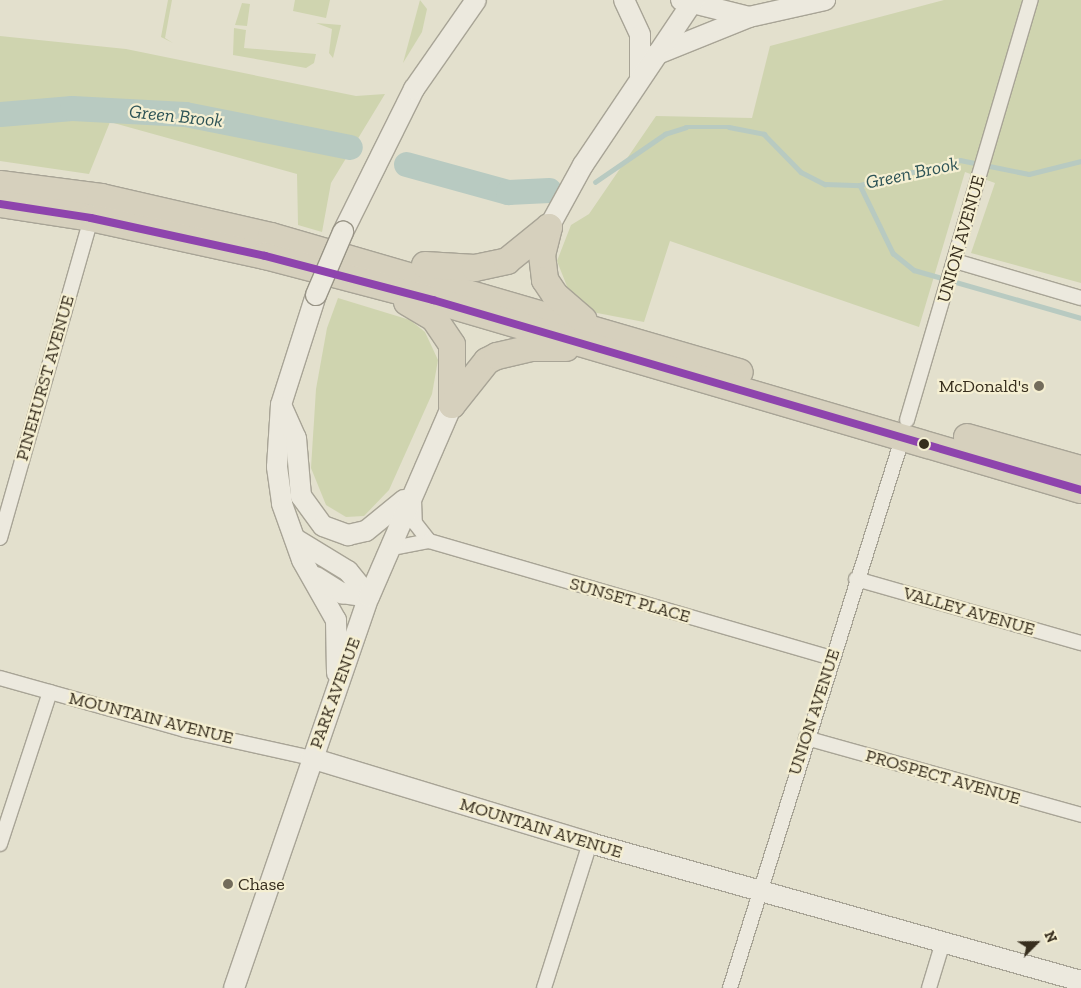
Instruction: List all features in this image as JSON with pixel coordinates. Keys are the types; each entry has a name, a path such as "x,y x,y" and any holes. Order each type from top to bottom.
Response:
{"highway":[{"path":"0,184 101,197 905,428 1081,469"},
{"path":"0,204 91,218 265,256 393,280 446,330 455,361 452,405"},
{"path":"393,280 424,265 476,268 507,261 548,227"},
{"path":"548,227 542,255 545,280 591,338"},
{"path":"452,405 487,361 496,356 591,338"},
{"path":"905,428 1081,490"}],"main road":[{"path":"337,690 336,620 314,577 302,560 298,540 279,487 281,405 316,295 369,174 397,120 435,55 476,0"},
{"path":"624,0 638,26 640,76"},
{"path":"655,55 749,17 825,0"},
{"path":"548,227 583,164 655,55 688,1 749,17"},
{"path":"281,405 296,438 301,496 307,511 323,526 348,534 366,531 387,519 414,490"},
{"name":"PARK AVENUE","path":"234,988 311,758 369,598 388,549 452,405"},
{"path":"298,540 348,571 369,598"},
{"path":"314,577 342,593 369,598"},
{"name":"MOUNTAIN AVENUE","path":"311,758 590,844 1081,981"}],"street":[{"name":"UNION AVENUE","path":"730,988 758,891 905,428 1031,0"},
{"name":"PINEHURST AVENUE","path":"0,538 91,218"},
{"path":"953,267 1081,298"},
{"path":"414,490 415,523 429,542"},
{"name":"SUNSET PLACE","path":"388,549 429,542 831,658"},
{"name":"VALLEY AVENUE","path":"856,580 1081,642"},
{"name":"MOUNTAIN AVENUE","path":"0,678 185,730 311,758"},
{"path":"0,844 50,692"},
{"name":"PROSPECT AVENUE","path":"806,738 1081,815"},
{"path":"544,988 590,844"},
{"path":"930,988 943,942"}],"green space":[{"path":"168,0 172,0 165,38 173,43 161,37"},
{"path":"295,0 330,0 326,18 293,11"},
{"path":"420,0 427,9 422,32 403,63"},
{"path":"944,0 1081,0 1081,283 971,253 995,183 965,172 919,327 670,241 644,322 592,312 570,294 557,261 571,225 589,214 656,116 752,118 770,46"},
{"path":"242,3 250,4 247,26 235,25"},
{"path":"316,23 341,25 333,58 329,53 332,29"},
{"path":"234,28 246,30 244,48 316,54 314,63 306,68 233,55"},
{"path":"0,36 126,49 356,96 385,94 331,183 322,232 298,225 297,174 110,122 89,174 0,161"},
{"path":"338,298 410,320 425,332 438,360 432,394 389,490 364,516 346,517 326,505 311,468 316,389 327,328"}],"waterway":[{"name":"Green Brook","path":"0,114 72,108 185,114 350,147"},
{"name":"Green Brook","path":"595,182 665,134 686,127 729,127 764,134 801,172 825,184 860,185 960,160 1029,174 1081,161"},
{"name":"Green Brook","path":"406,164 508,192 549,190"},
{"path":"860,185 893,253 914,270 1081,318"}],"transit line":[{"path":"0,204 91,218 265,256 433,300 1081,490"}],"place":[{"name":"McDonald's","path":"1039,386"},
{"name":"Chase","path":"228,884"}]}
